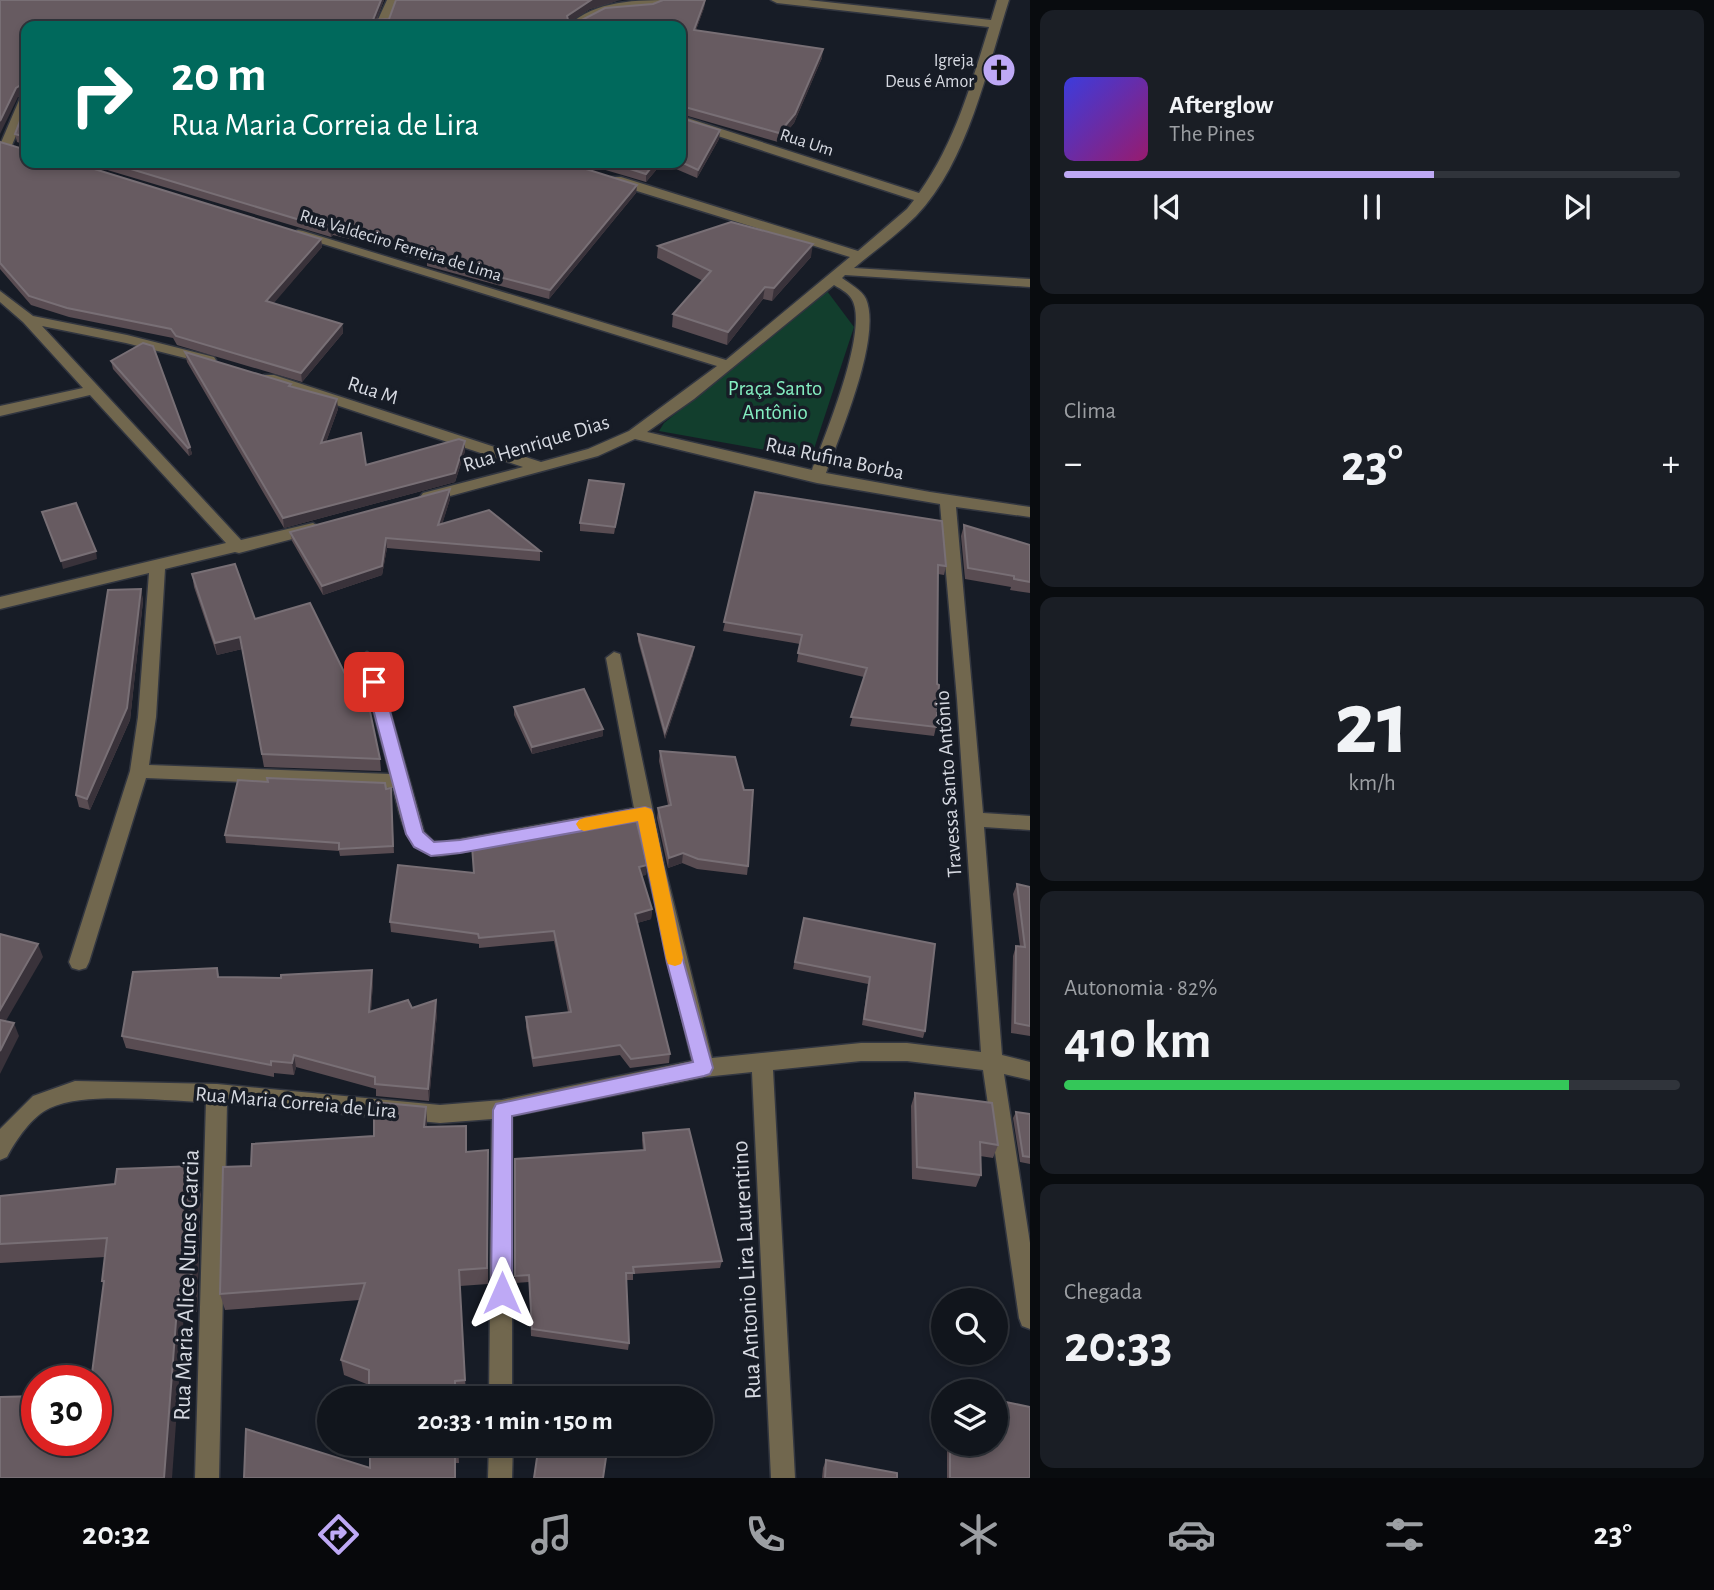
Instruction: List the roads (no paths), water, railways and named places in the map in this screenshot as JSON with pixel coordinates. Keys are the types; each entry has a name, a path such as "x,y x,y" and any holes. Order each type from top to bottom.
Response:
{"street":[{"path":"384,21 393,0"},
{"path":"579,21 591,10 612,5 649,5 669,0"},
{"path":"777,0 996,24"},
{"name":"Rua Henrique Dias","path":"407,502 593,453 634,434 728,365 860,256 912,212 940,173 967,115 1003,0"},
{"path":"8,146 21,111"},
{"name":"Rua Um","path":"686,122 922,198"},
{"path":"601,175 860,256"},
{"name":"Rua Valdeciro Ferreira de Lima","path":"278,228 728,365"},
{"path":"838,274 1030,283"},
{"path":"817,478 861,346 863,320 858,298 838,274"},
{"path":"0,295 28,319 239,548"},
{"path":"28,319 127,339 225,365"},
{"name":"Rua M","path":"250,372 540,467"},
{"path":"0,411 93,390"},
{"name":"Rua Rufina Borba","path":"634,434 817,478 948,502 1030,512"},
{"name":"Travessa Santo Antônio","path":"948,502 966,699 992,1062 1030,1318"},
{"path":"0,603 239,548 328,524"},
{"path":"79,962 139,771 147,717 157,567"},
{"path":"367,658 415,834 420,842 431,849 452,848 645,813"},
{"path":"614,658 676,963 704,1068"},
{"path":"139,771 400,781"},
{"path":"973,819 1030,823"},
{"name":"Rua Maria Correia de Lira","path":"0,1150 9,1133 40,1102 75,1090 217,1093 440,1114 502,1110 704,1068 861,1052 907,1052 992,1062 1030,1072"},
{"name":"Rua Antonio Lira Laurentino","path":"762,1060 783,1478"},
{"name":"Rua Maria Alice Nunes Garcia","path":"207,1478 217,1093"},
{"path":"501,1386 502,1110"},
{"path":"500,1478 501,1456"}],"place":[{"name":"Igreja Deus é Amor","path":"999,70"}],"park label":[{"name":"Praça Santo Antônio","path":"775,400"}]}
